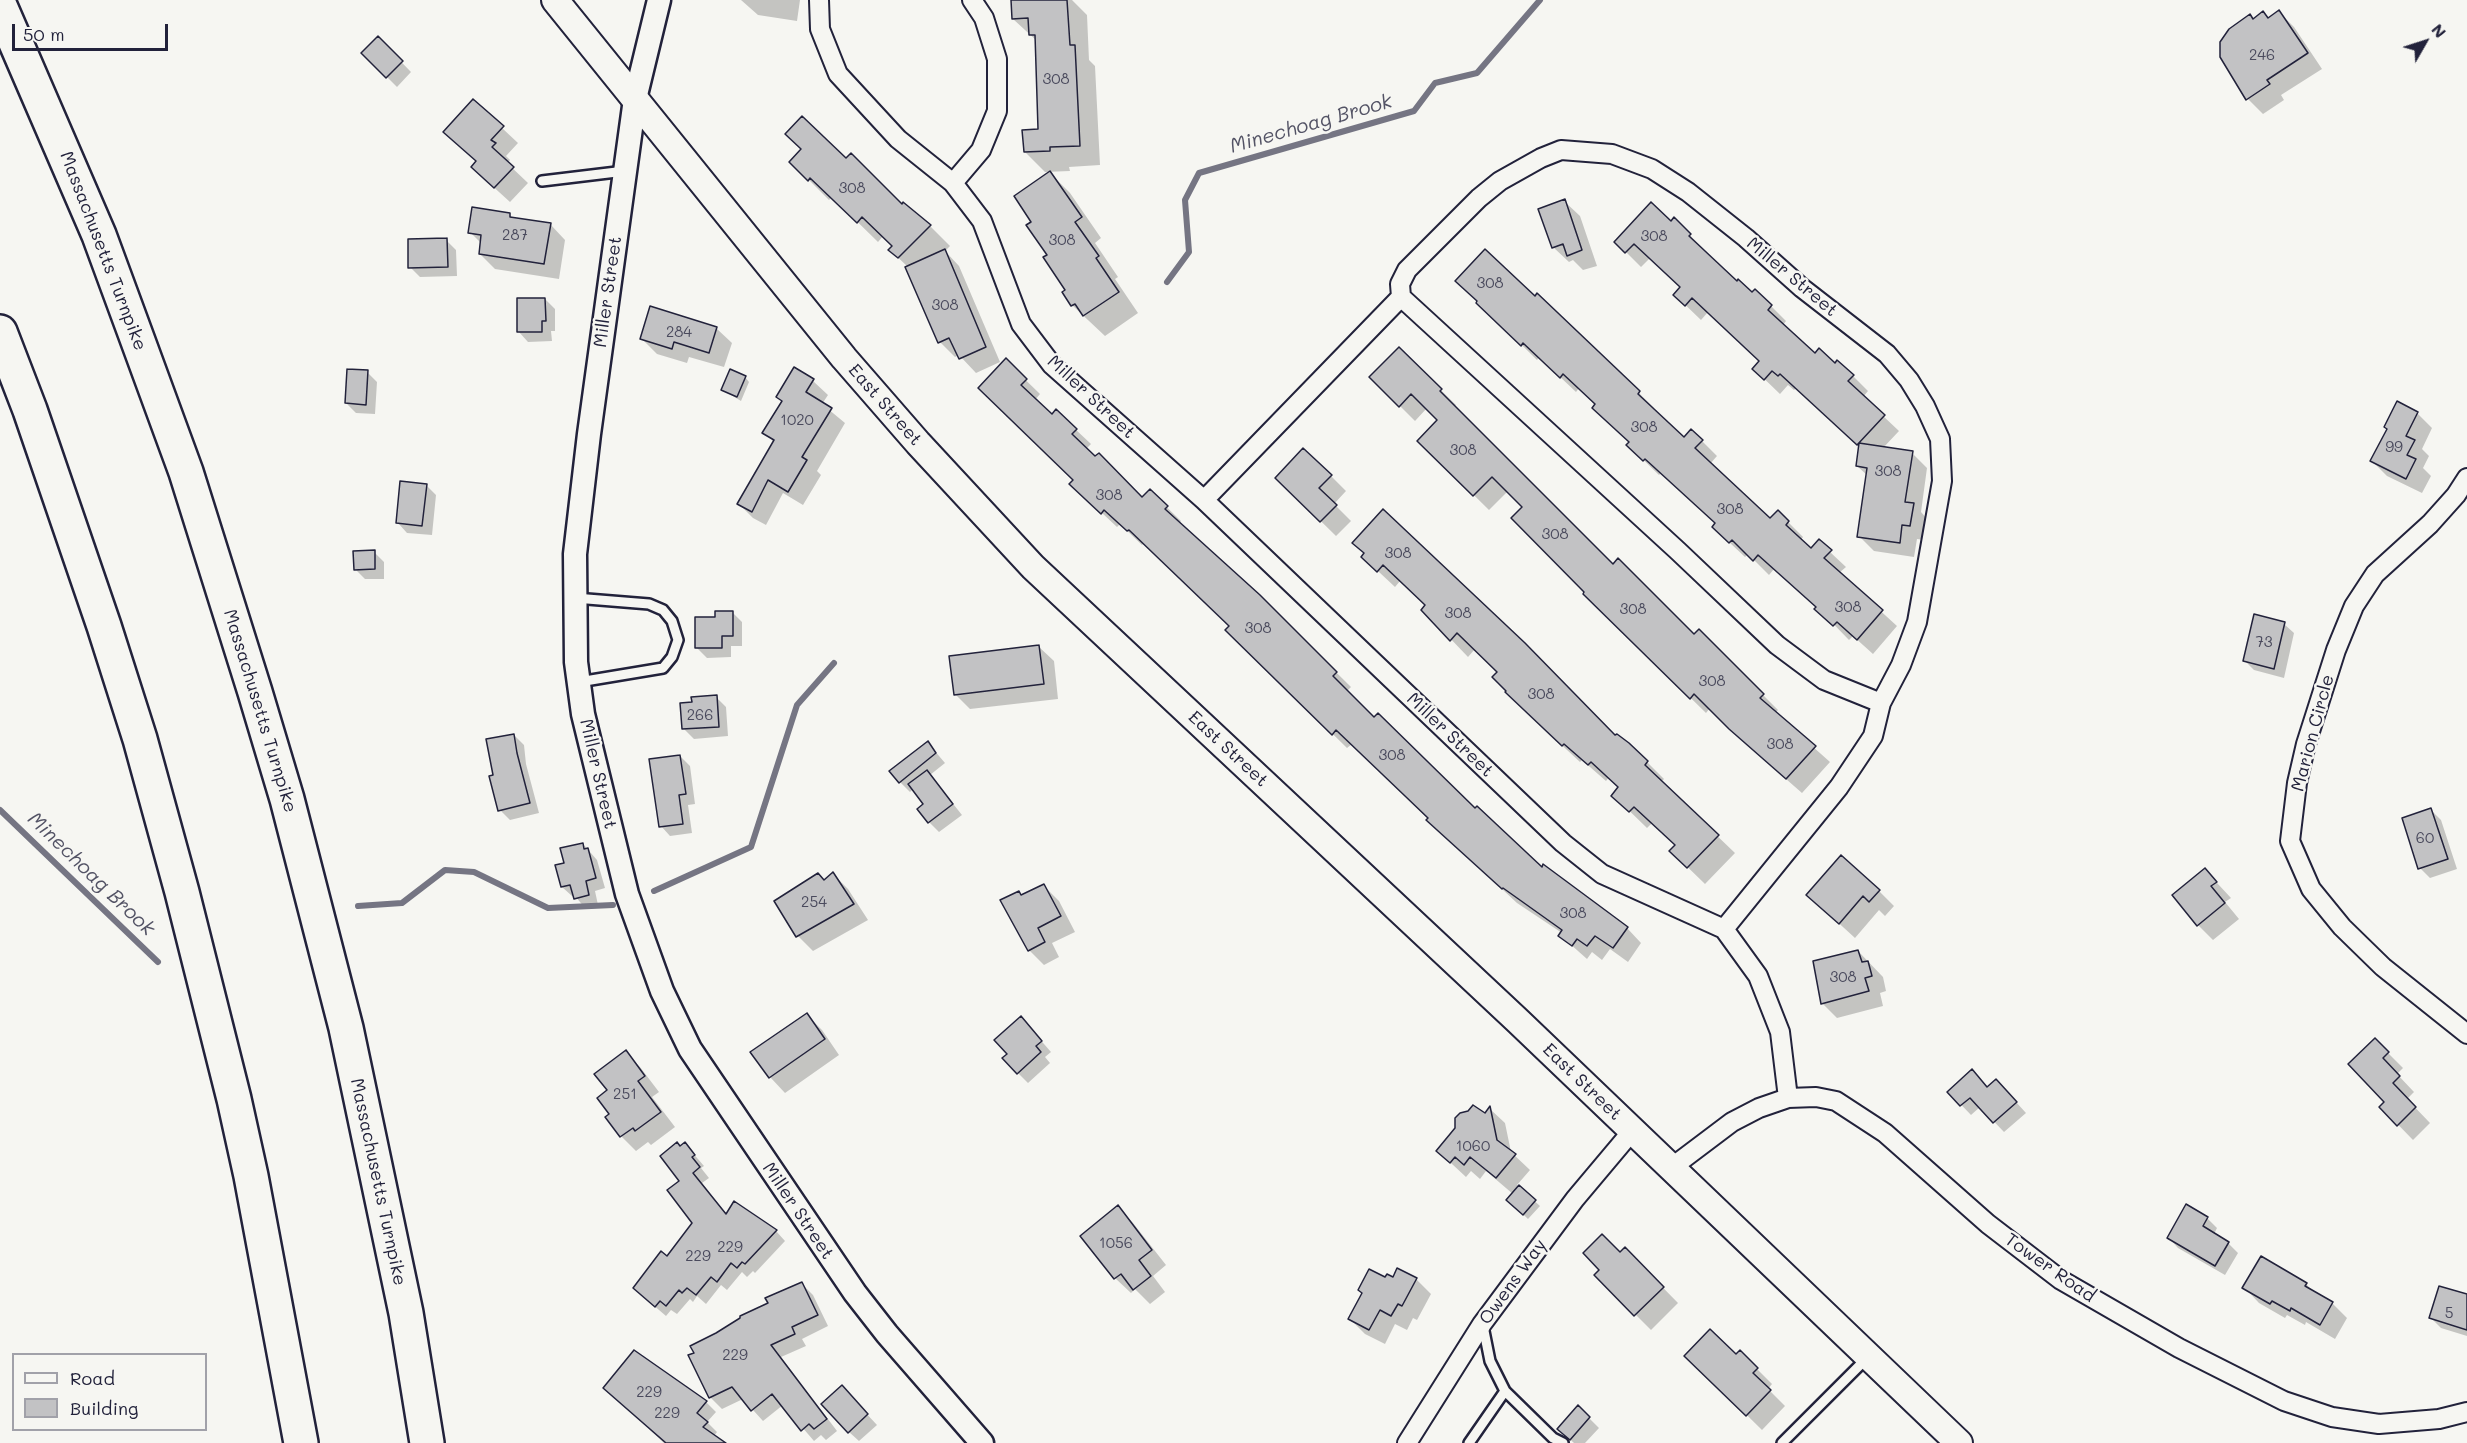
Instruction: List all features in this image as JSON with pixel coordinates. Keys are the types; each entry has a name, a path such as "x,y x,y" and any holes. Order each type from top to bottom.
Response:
{"highway":[{"name":"Massachusetts Turnpike","path":"0,6 86,204 130,320 186,472 255,692 302,854 346,1028 406,1312 426,1443"},
{"path":"0,332 30,410 104,626 140,739 182,891 251,1176 301,1443"}],"main road":[{"name":"East Street","path":"555,0 844,358 918,443 1033,567 1633,1130 1959,1443"}],"street":[{"name":"Miller Street","path":"659,0 635,99 589,434 576,554 576,662 588,735 627,894 662,991 690,1049 855,1293 982,1443"},
{"name":"Miller Street","path":"819,0 820,29 838,74 898,139 953,183 982,221 1021,324 1053,365 1204,500 1563,843 1602,874 1724,929 1758,976 1780,1032 1788,1098"},
{"path":"953,183 981,150 997,111 997,59 984,18 972,0"},
{"name":"Miller Street","path":"1401,297 1400,284 1407,270 1479,198 1500,181 1541,158 1561,150 1612,154 1652,169 1688,192 1746,238 1802,288 1887,354 1909,380 1925,406 1940,440 1942,481 1917,622 1901,665 1881,703 1873,736 1845,778 1724,929"},
{"path":"1204,500 1401,297 1670,543 1777,645 1824,680 1881,703"},
{"name":"Marion Circle","path":"2467,478 2456,495 2430,524 2375,574 2354,606 2336,650 2306,744 2296,783 2290,841 2311,889 2342,927 2383,967 2467,1034"},
{"name":"Tower Road","path":"1671,1168 1732,1122 1759,1108 1788,1098 1816,1097 1836,1101 1885,1132 1988,1224 2061,1280 2179,1348 2284,1401 2332,1417 2379,1424 2439,1419 2465,1413"},
{"name":"Owens Way","path":"1407,1443 1482,1324 1575,1199 1633,1130"}],"lane":[{"path":"542,181 625,171"},
{"path":"575,598 649,604 663,610 672,621 678,640 672,657 663,668 579,682"},
{"path":"1482,1324 1490,1360 1505,1391 1554,1438 1563,1443"},
{"path":"1782,1443 1868,1357"},
{"path":"1469,1443 1505,1391"}],"building":[{"path":"1011,0 1067,0 1070,45 1075,45 1080,146 1050,147 1050,151 1024,152 1022,130 1038,129 1035,35 1029,35 1028,18 1012,19"},
{"path":"2279,10 2308,53 2267,80 2270,84 2246,100 2220,57 2220,42 2229,29 2250,14 2253,19 2263,11 2268,18"},
{"path":"378,36 403,61 386,78 361,53"},
{"path":"473,99 504,126 491,140 496,143 492,147 514,167 494,188 471,167 476,161 443,132"},
{"path":"802,116 846,158 851,153 902,204 903,202 931,225 898,258 888,250 892,246 862,217 857,223 810,178 808,181 789,162 801,149 785,134"},
{"path":"1050,171 1082,217 1075,222 1099,256 1096,258 1119,292 1083,316 1075,304 1071,306 1062,292 1065,290 1043,257 1047,255 1026,225 1031,222 1014,196"},
{"path":"1565,199 1582,250 1567,256 1563,244 1552,248 1538,209"},
{"path":"1651,202 1671,221 1674,217 1691,234 1689,236 1737,281 1738,279 1752,292 1755,289 1772,305 1768,310 1815,353 1819,348 1835,363 1837,360 1854,375 1848,381 1885,415 1857,445 1780,374 1778,376 1772,371 1764,380 1752,369 1759,361 1692,298 1685,306 1673,295 1680,287 1634,244 1625,253 1614,242"},
{"path":"472,207 510,213 510,217 551,223 544,264 479,254 481,235 468,233"},
{"path":"447,238 448,267 408,268 408,239"},
{"path":"945,249 986,347 959,359 949,338 938,343 905,267"},
{"path":"1485,249 1535,296 1537,293 1640,391 1638,394 1684,437 1691,429 1703,440 1695,448 1770,518 1778,510 1789,521 1786,525 1811,548 1819,539 1832,550 1824,558 1883,610 1857,640 1837,622 1833,626 1814,609 1816,607 1758,555 1753,561 1732,540 1729,543 1712,527 1715,523 1645,459 1643,461 1626,445 1629,442 1592,408 1595,404 1563,374 1560,378 1523,343 1521,346 1455,281"},
{"path":"517,298 545,298 546,321 542,321 542,332 517,332"},
{"path":"650,306 717,327 709,353 674,342 672,349 640,339"},
{"path":"1399,347 1613,564 1618,558 1694,634 1699,629 1764,694 1760,698 1816,746 1786,779 1729,729 1694,694 1690,699 1583,594 1584,592 1511,518 1522,507 1492,477 1473,496 1417,441 1437,420 1411,394 1399,407 1369,377"},
{"path":"1006,358 1027,379 1021,385 1052,414 1056,409 1077,429 1072,434 1095,456 1099,453 1142,497 1150,489 1168,506 1165,509 1260,595 1337,672 1333,676 1374,717 1378,713 1475,808 1477,806 1542,867 1543,864 1628,927 1613,948 1595,936 1587,946 1577,939 1572,946 1558,936 1562,930 1502,889 1426,820 1428,818 1336,730 1332,735 1225,630 1229,626 1129,530 1127,531 1104,510 1101,514 1069,484 1073,480 978,388"},
{"path":"794,367 814,379 806,392 832,408 802,457 807,460 788,492 768,480 752,512 737,504 774,440 762,433 782,401 776,397"},
{"path":"347,369 368,370 366,405 345,403"},
{"path":"730,369 746,376 737,397 721,390"},
{"path":"2397,401 2418,412 2406,436 2415,440 2407,455 2416,459 2406,479 2370,461 2387,429 2384,427"},
{"path":"1859,443 1913,451 1905,502 1914,503 1910,526 1902,525 1900,543 1857,537 1867,468 1856,466"},
{"path":"1303,448 1332,475 1319,488 1337,505 1320,522 1275,478"},
{"path":"400,481 427,484 422,526 396,523"},
{"path":"1383,509 1525,643 1615,735 1617,734 1629,743 1648,761 1645,765 1719,835 1687,868 1669,851 1675,845 1634,807 1629,812 1611,796 1618,787 1591,762 1588,765 1564,744 1562,746 1505,692 1492,677 1497,672 1457,633 1450,641 1421,610 1425,605 1383,565 1377,572 1361,557 1364,553 1352,543"},
{"path":"375,550 375,569 354,570 353,551"},
{"path":"715,611 733,611 733,636 722,636 722,648 695,648 695,617 715,617"},
{"path":"2254,614 2285,622 2274,669 2243,661"},
{"path":"1039,645 1044,684 954,695 949,656"},
{"path":"717,695 719,727 682,729 680,703 692,702 691,697"},
{"path":"514,734 530,803 498,811 489,776 493,775 486,739"},
{"path":"928,741 936,753 899,783 889,771"},
{"path":"680,755 686,794 679,795 683,824 659,827 649,759"},
{"path":"927,770 953,804 928,823 917,809 923,804 908,784"},
{"path":"2431,808 2448,859 2418,869 2402,818"},
{"path":"583,843 584,849 588,848 596,878 586,881 589,895 574,899 570,885 561,887 555,865 564,863 560,848"},
{"path":"1841,855 1880,890 1869,902 1863,896 1839,924 1806,895"},
{"path":"2205,868 2217,882 2211,886 2225,903 2197,926 2172,895"},
{"path":"833,872 854,904 796,937 774,901 818,873 824,880"},
{"path":"1044,884 1061,916 1038,928 1045,942 1028,951 1000,900 1019,891 1021,895"},
{"path":"1858,950 1862,962 1868,961 1872,976 1865,978 1869,991 1821,1004 1813,961"},
{"path":"807,1013 825,1039 769,1078 750,1052"},
{"path":"1021,1016 1042,1041 1036,1046 1041,1052 1017,1074 1002,1058 1007,1054 994,1040"},
{"path":"2375,1038 2389,1052 2383,1058 2400,1076 2393,1083 2416,1107 2397,1126 2379,1107 2384,1102 2348,1064"},
{"path":"626,1050 645,1076 638,1081 661,1112 635,1131 633,1128 620,1137 605,1117 609,1114 597,1098 607,1090 594,1074"},
{"path":"1972,1069 1987,1087 1996,1079 2017,1102 1993,1123 1970,1098 1960,1106 1947,1092"},
{"path":"1473,1105 1485,1113 1490,1106 1497,1140 1516,1154 1496,1178 1470,1157 1464,1165 1455,1157 1450,1163 1436,1151 1455,1128 1455,1118 1460,1113 1468,1111"},
{"path":"677,1142 680,1146 685,1142 695,1155 692,1157 700,1167 693,1173 726,1214 734,1201 777,1230 745,1264 742,1262 737,1268 731,1263 717,1282 711,1277 696,1295 687,1288 682,1293 679,1290 666,1306 660,1301 655,1307 633,1288 661,1251 667,1256 692,1223 667,1190 679,1181 660,1156"},
{"path":"1519,1185 1536,1200 1523,1215 1506,1200"},
{"path":"2186,1204 2208,1217 2203,1226 2229,1242 2215,1266 2167,1238"},
{"path":"1118,1205 1152,1250 1139,1260 1151,1276 1133,1290 1121,1274 1114,1279 1080,1236"},
{"path":"1602,1234 1620,1252 1625,1247 1664,1287 1634,1316 1594,1275 1599,1270 1583,1253"},
{"path":"2261,1256 2307,1283 2305,1286 2333,1302 2320,1325 2291,1308 2290,1311 2272,1301 2270,1304 2242,1288"},
{"path":"1397,1268 1417,1278 1402,1306 1398,1304 1391,1316 1380,1310 1369,1330 1348,1319 1362,1293 1358,1290 1369,1269 1385,1277 1387,1274 1393,1277"},
{"path":"802,1282 818,1315 792,1327 795,1334 771,1345 827,1419 814,1429 809,1424 801,1431 772,1394 751,1411 732,1387 709,1398 688,1355 694,1353 690,1346 716,1333 740,1316 768,1303 765,1298"},
{"path":"2439,1286 2467,1294 2467,1330 2429,1318"},
{"path":"1710,1329 1736,1354 1740,1350 1758,1368 1753,1373 1771,1390 1746,1416 1684,1356"},
{"path":"634,1350 707,1401 697,1413 708,1422 703,1427 726,1443 666,1443 603,1388"},
{"path":"842,1385 868,1414 848,1433 821,1404"},
{"path":"1578,1405 1590,1417 1570,1440 1557,1429"}],"waterway":[{"name":"Minechoag Brook","path":"1167,282 1189,252 1185,200 1199,173 1414,111 1435,83 1477,73 1540,0"},
{"name":"Minechoag Brook","path":"654,891 751,847 797,705 834,663"},
{"name":"Minechoag Brook","path":"0,810 158,962"},
{"name":"Minechoag Brook","path":"358,906 402,903 445,870 474,872 548,908 613,905"}]}
